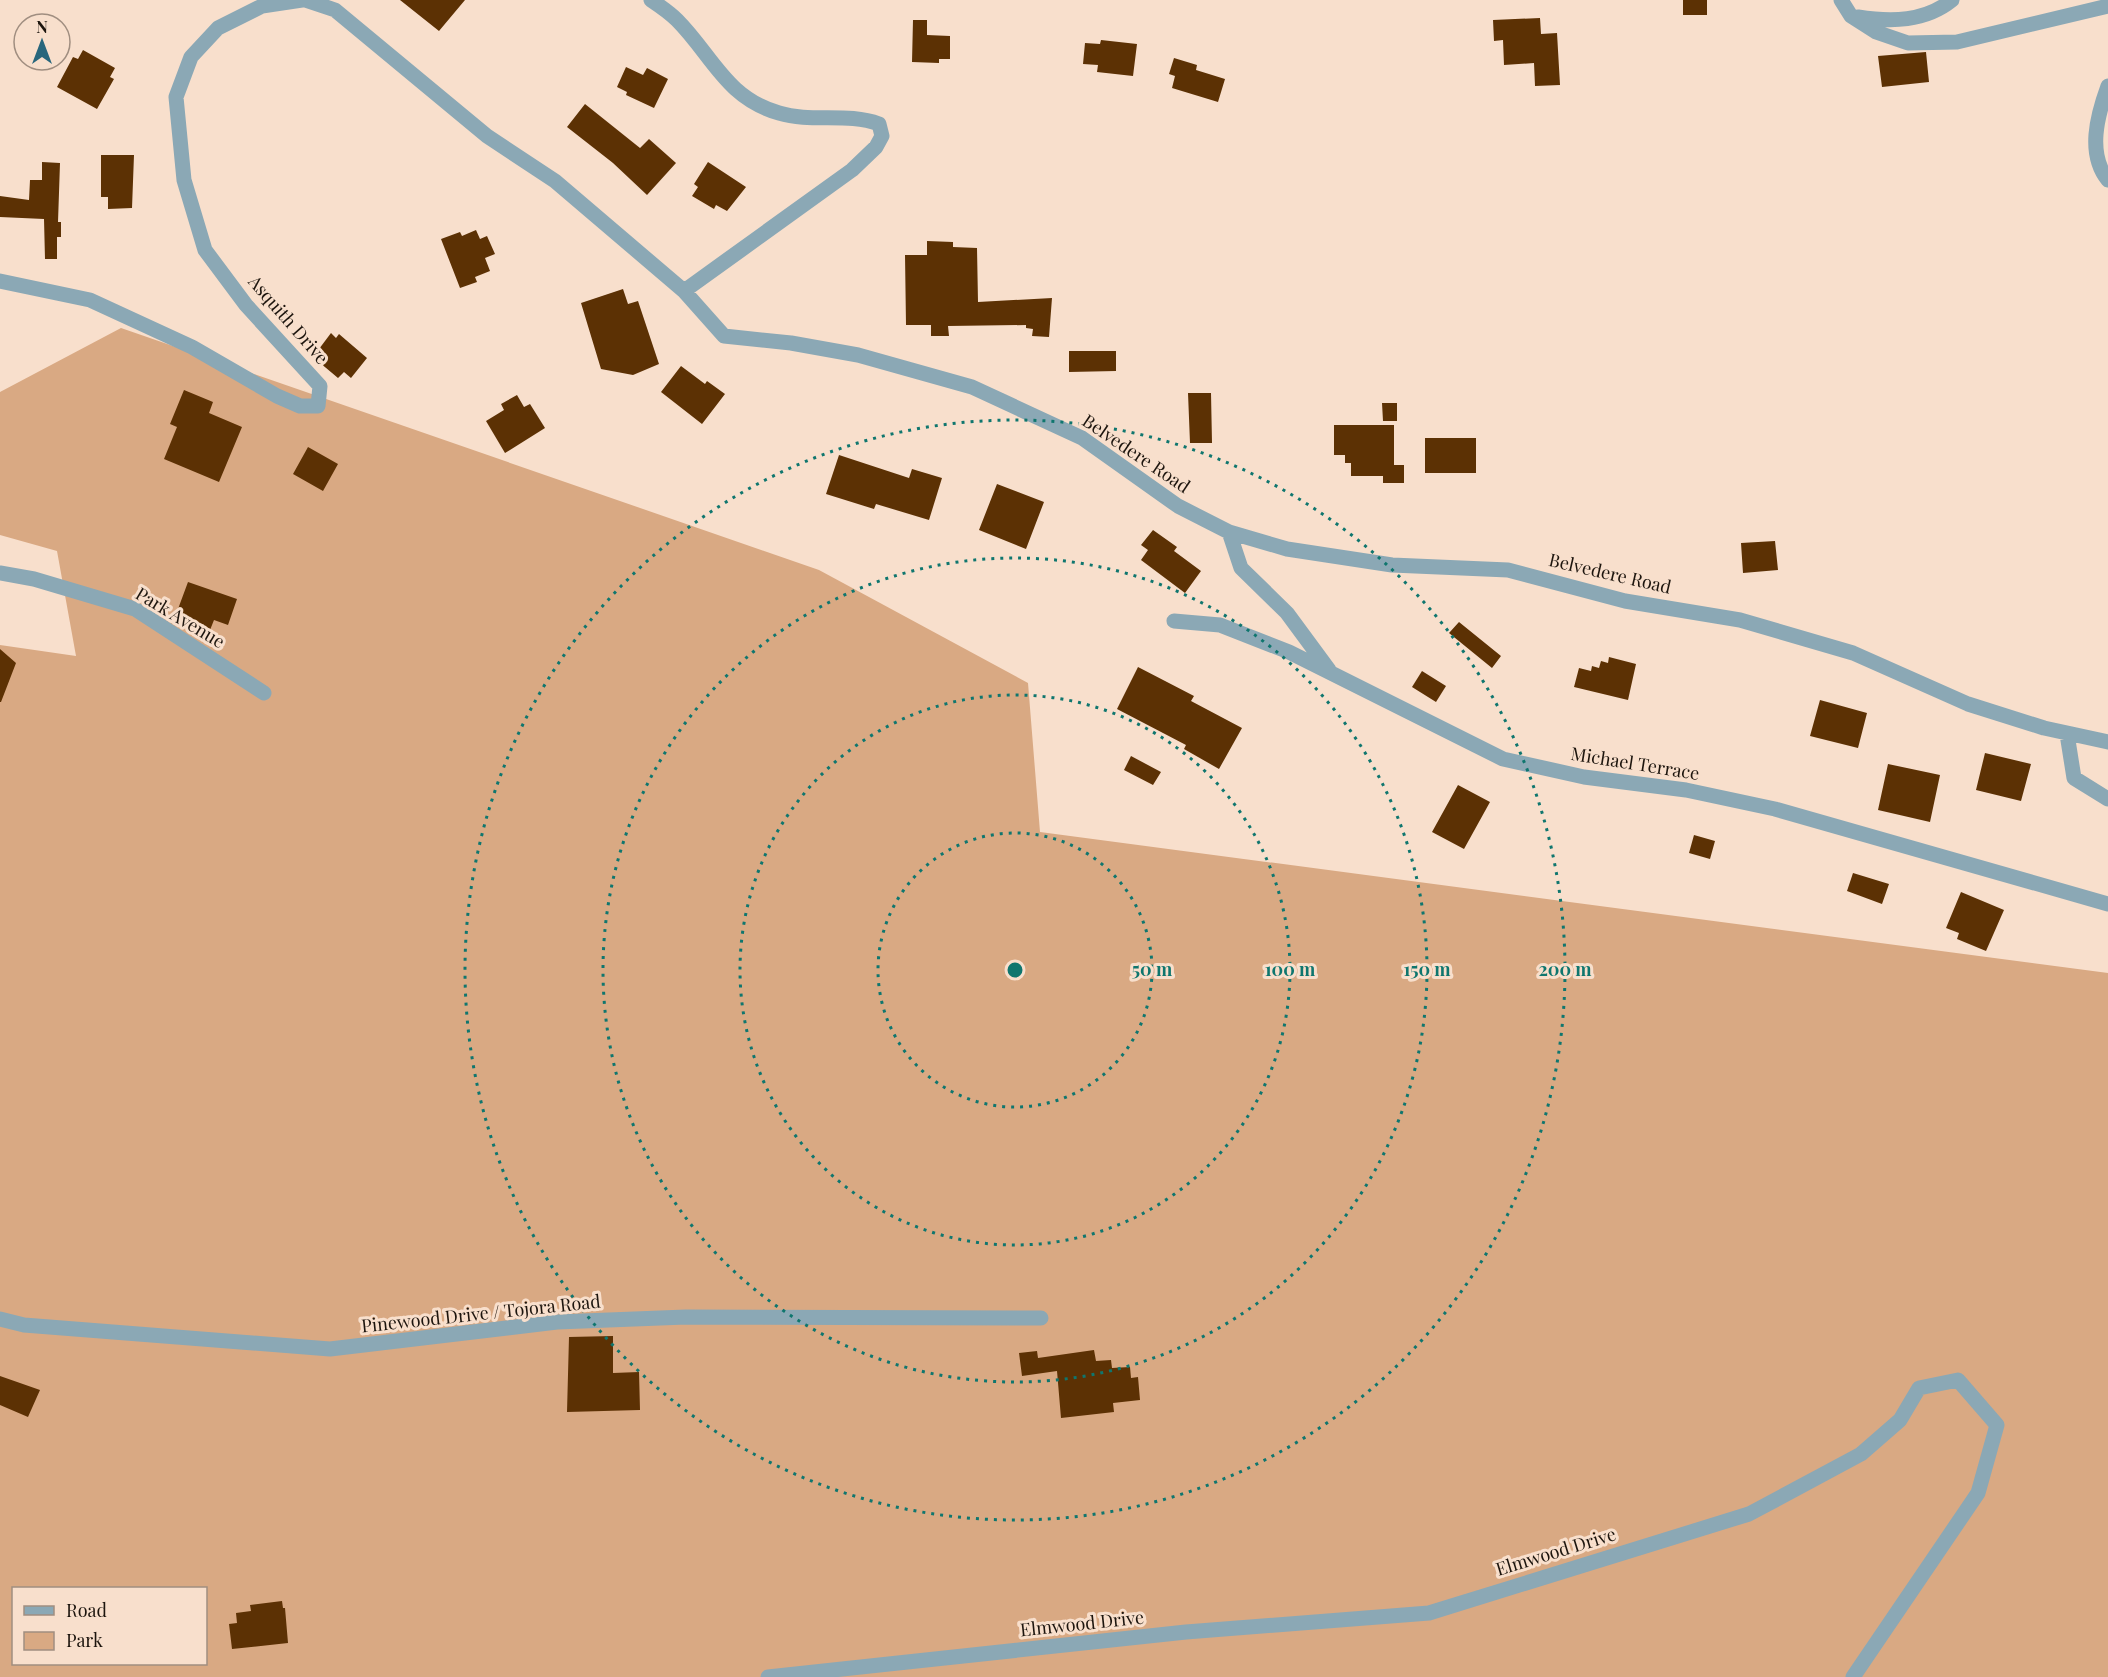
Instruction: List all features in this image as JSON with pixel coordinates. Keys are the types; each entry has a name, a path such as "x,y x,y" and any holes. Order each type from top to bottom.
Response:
{"street":[{"name":"Asquith Drive","path":"0,282 90,300 192,347 277,396 300,406 318,406 320,386 246,304 205,250 184,180 176,97 191,57 218,28 262,6 304,0 335,10 487,136 555,181 684,291"},
{"path":"651,0 676,20 729,86 753,103 780,114 814,118 864,118 879,124 882,136 876,147 852,170 684,291"},
{"path":"1841,0 1851,16 1876,32 1908,43 1957,42 2108,6"},
{"path":"1851,16 1875,20 1922,17 1952,0"},
{"path":"2108,86 2097,124 2096,149 2101,171 2108,180"},
{"name":"Belvedere Road","path":"684,291 724,336 791,343 858,355 972,387 1082,438 1178,506 1229,532 1287,549 1392,565 1508,570 1625,601 1740,620 1853,653 1968,704 2067,734 2108,742"},
{"path":"1229,532 1241,568 1287,613 1320,662 1338,678"},
{"name":"Park Avenue","path":"0,573 34,579 135,609 264,693"},
{"name":"Michael Terrace","path":"1174,621 1221,625 1289,652 1503,759 1584,777 1686,790 1775,809 2108,904"},
{"path":"2067,734 2074,778 2108,799"},
{"name":"Pinewood Drive / Tojora Road","path":"0,1319 24,1325 330,1349 580,1321 686,1317 1041,1318"},
{"name":"Elmwood Drive","path":"768,1677 1186,1632 1429,1613 1749,1514 1861,1454 1900,1420 1919,1388 1958,1380 1997,1425 1978,1493 1853,1677"}],"green space":[{"path":"121,328 819,570 1028,683 1040,832 2108,973 2108,1677 0,1677 0,645 76,656 57,551 0,535 0,392"}],"building":[{"path":"400,0 465,0 439,31"},
{"path":"1683,0 1707,0 1707,15 1683,15"},
{"path":"1540,18 1541,34 1557,33 1560,85 1535,86 1534,63 1504,65 1503,40 1494,41 1493,20"},
{"path":"913,20 927,20 927,35 950,36 950,59 939,59 939,63 912,62"},
{"path":"1101,40 1137,44 1133,76 1097,72 1098,65 1083,64 1085,43 1100,44"},
{"path":"83,50 115,68 110,77 114,79 97,109 57,87 65,72 72,72 73,57 78,59"},
{"path":"1926,52 1929,82 1882,87 1878,56"},
{"path":"1174,58 1197,65 1196,70 1225,79 1218,102 1172,88 1175,76 1169,74"},
{"path":"626,67 643,75 647,68 668,79 654,108 626,95 627,92 617,87"},
{"path":"585,104 640,148 649,139 676,163 647,195 613,163 567,127"},
{"path":"101,155 134,155 132,208 108,209 108,197 101,197"},
{"path":"42,162 60,163 58,222 61,222 61,237 57,237 57,259 45,259 44,219 0,217 0,196 29,200 30,180 42,180"},
{"path":"708,162 746,187 727,211 716,205 714,209 692,196 698,187 694,184"},
{"path":"476,230 480,239 487,236 495,254 485,258 490,271 475,277 477,282 460,288 441,239 460,232 462,236"},
{"path":"927,241 953,242 953,247 977,248 978,302 1052,298 1049,337 1032,336 1033,329 1026,328 1026,325 948,326 949,336 931,336 931,325 906,325 905,255 927,255"},
{"path":"623,289 628,304 638,301 659,364 633,375 601,369 581,303"},
{"path":"331,333 336,338 339,334 367,358 351,378 344,372 338,378 313,357"},
{"path":"1069,351 1116,351 1116,371 1069,372"},
{"path":"681,366 705,384 707,381 725,394 702,424 661,392"},
{"path":"184,390 213,402 209,413 242,427 219,482 164,459 177,427 170,424"},
{"path":"1188,393 1211,393 1212,443 1190,443"},
{"path":"517,395 524,407 530,404 545,428 505,453 486,421 504,410 501,404"},
{"path":"1382,403 1397,403 1397,421 1383,421"},
{"path":"1334,425 1394,425 1394,465 1404,465 1404,483 1383,483 1383,476 1351,476 1351,463 1345,463 1345,455 1334,455"},
{"path":"1425,438 1476,438 1476,473 1425,473"},
{"path":"308,447 338,464 323,491 293,474"},
{"path":"839,455 909,478 912,469 942,478 929,520 876,504 874,509 826,494"},
{"path":"997,484 1044,502 1026,549 979,530"},
{"path":"1153,530 1177,547 1174,551 1201,571 1185,593 1141,560 1148,550 1141,545"},
{"path":"1775,541 1778,570 1743,573 1741,543"},
{"path":"188,582 237,599 228,625 214,620 210,630 180,620 183,611 178,609"},
{"path":"1459,622 1501,656 1492,668 1449,633"},
{"path":"0,649 16,663 1,702 0,702"},
{"path":"1609,657 1636,664 1628,700 1574,687 1579,668 1591,671 1592,666 1599,668 1601,661 1608,663"},
{"path":"1138,667 1194,696 1191,701 1242,728 1219,769 1184,749 1186,745 1117,709"},
{"path":"1422,671 1446,686 1436,702 1412,687"},
{"path":"1820,700 1867,713 1858,748 1810,736"},
{"path":"1985,753 2031,764 2021,801 1976,790"},
{"path":"1131,756 1161,772 1153,785 1124,770"},
{"path":"1888,764 1940,775 1930,822 1878,810"},
{"path":"1458,785 1490,802 1464,849 1432,832"},
{"path":"1694,835 1715,841 1710,859 1689,853"},
{"path":"1853,873 1889,884 1882,904 1847,891"},
{"path":"1961,892 2004,910 1986,951 1957,939 1959,933 1946,928"},
{"path":"613,1336 613,1373 639,1372 640,1410 567,1412 569,1337"},
{"path":"1094,1350 1096,1361 1111,1360 1112,1368 1130,1367 1131,1378 1138,1377 1140,1400 1113,1403 1114,1412 1061,1418 1057,1371 1022,1376 1019,1353 1037,1351 1038,1358"},
{"path":"0,1376 40,1390 28,1417 0,1405"},
{"path":"282,1601 283,1608 285,1608 288,1643 232,1649 229,1624 237,1623 236,1613 251,1611 250,1605"}]}
